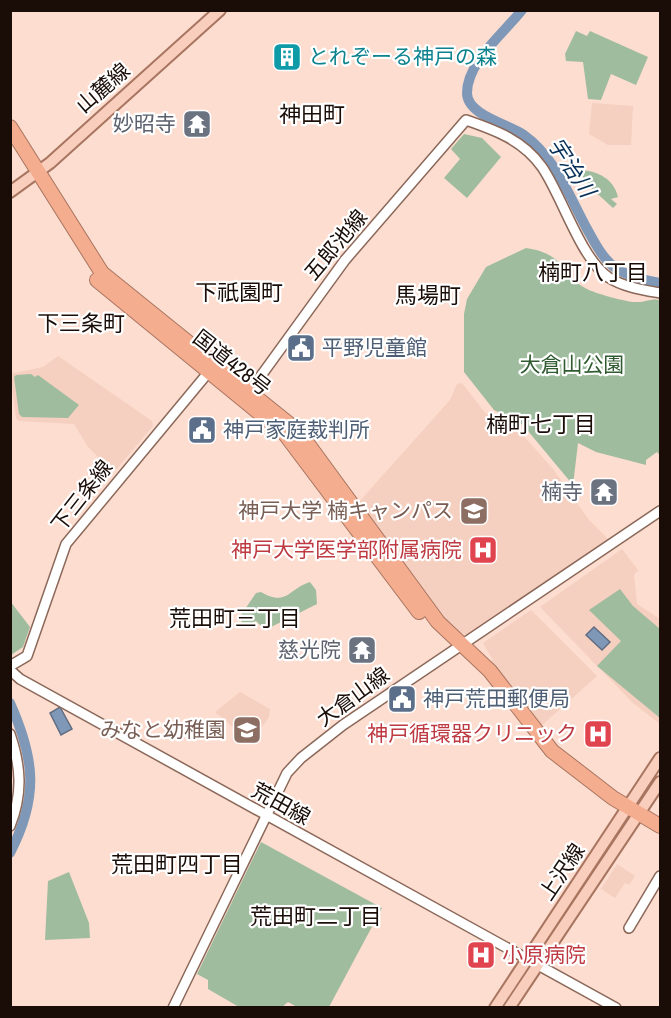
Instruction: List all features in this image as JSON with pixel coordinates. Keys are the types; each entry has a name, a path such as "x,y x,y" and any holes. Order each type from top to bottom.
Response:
{"highway":[{"name":"国道428号","path":"10,127 38,173 44,195 102,286 247,396 285,434 431,627 458,648 484,675 547,757 571,778 632,814 660,835"},
{"name":"国道428号","path":"632,814 660,826"}],"main road":[{"name":"山麓線","path":"10,192 38,173 220,10"},
{"name":"上沢線","path":"509,1008 632,814 660,758"},
{"name":"上沢線","path":"495,1008 632,814 660,782"}],"street":[{"name":"五郎池線","path":"247,396 345,260 466,120 504,133 542,166 577,234 607,276 623,285 660,293"},
{"name":"下三条線","path":"10,668 27,656 66,544 212,368"},
{"name":"大倉山線","path":"173,1008 287,773 301,758 378,700 660,511"},
{"name":"荒田線","path":"10,668 20,679 616,1008"},
{"path":"10,734 18,758 20,795 10,826"},
{"path":"629,928 660,876"}],"shaded area":[{"path":"592,103 633,106 631,145 608,145 589,134"},
{"path":"58,356 152,421 153,426 116,470 112,471 88,447 74,424 19,421 16,418 10,374 43,367"},
{"name":"神戸大学 楠キャンパス","path":"462,383 486,414 521,433 553,469 589,520 608,539 468,634 457,634 445,622 358,503 450,400 457,384"},
{"path":"622,549 638,570 634,575 637,604 660,619 660,724 633,703 540,607"},
{"path":"531,610 597,676 541,726 490,662 493,660 483,643"},
{"name":"みなと幼稚園","path":"240,692 270,709 269,717 251,742 215,712"},
{"path":"617,864 635,876 629,885 625,883 615,898 601,889"}],"green space":[{"path":"576,31 587,36 590,31 648,57 636,85 611,74 601,100 588,99 583,62 566,61 565,54"},
{"path":"464,134 482,138 501,157 467,198 444,178 460,159 451,149"},
{"path":"580,170 599,174 613,185 618,197 611,199 617,204 613,208 590,187"},
{"name":"大倉山公園","path":"526,248 549,255 578,283 591,291 633,302 660,300 660,455 657,452 646,460 646,465 596,452 578,443 573,485 523,425 494,410 464,372 464,314 467,299 486,267"},
{"path":"31,374 35,377 38,375 79,405 68,418 22,417 19,414 14,377"},
{"path":"310,582 316,590 317,604 265,630 256,621 242,627 241,615 256,593 282,597"},
{"path":"620,589 633,606 660,629 660,718 597,666 621,641 589,610"},
{"path":"10,601 30,627 23,647 11,655"},
{"path":"261,842 382,908 329,1007 297,1007 288,1002 282,1007 239,1007 208,989 208,980 197,974"},
{"path":"69,872 89,923 90,938 45,940 48,881"}],"water":[{"path":"594,627 610,642 602,650 586,635"},
{"path":"60,707 72,729 61,735 50,713"}],"waterway":[{"name":"宇治川","path":"522,10 488,48 473,70 467,93 469,101 481,113 524,135 544,154 560,178 596,245 612,265 622,272 660,283"},
{"path":"10,703 25,742 30,778 26,814 10,853"}],"place":[{"name":"とれぞーる神戸の森","path":"287,57"},
{"name":"妙昭寺","path":"197,124"},
{"name":"平野児童館","path":"301,348"},
{"name":"神戸家庭裁判所","path":"202,430"},
{"name":"楠寺","path":"604,492"},
{"name":"神戸大学 楠キャンパス","path":"474,511"},
{"name":"神戸大学医学部附属病院","path":"483,550"},
{"name":"慈光院","path":"362,650"},
{"name":"神戸荒田郵便局","path":"402,699"},
{"name":"みなと幼稚園","path":"247,730"},
{"name":"神戸循環器クリニック","path":"598,734"},
{"name":"小原病院","path":"481,955"}],"district":[{"name":"神田町","path":"312,114"},
{"name":"楠町八丁目","path":"593,272"},
{"name":"下祇園町","path":"239,292"},
{"name":"馬場町","path":"428,295"},
{"name":"下三条町","path":"81,323"},
{"name":"楠町七丁目","path":"541,424"},
{"name":"荒田町三丁目","path":"235,618"},
{"name":"荒田町四丁目","path":"177,864"},
{"name":"荒田町二丁目","path":"316,916"}]}
